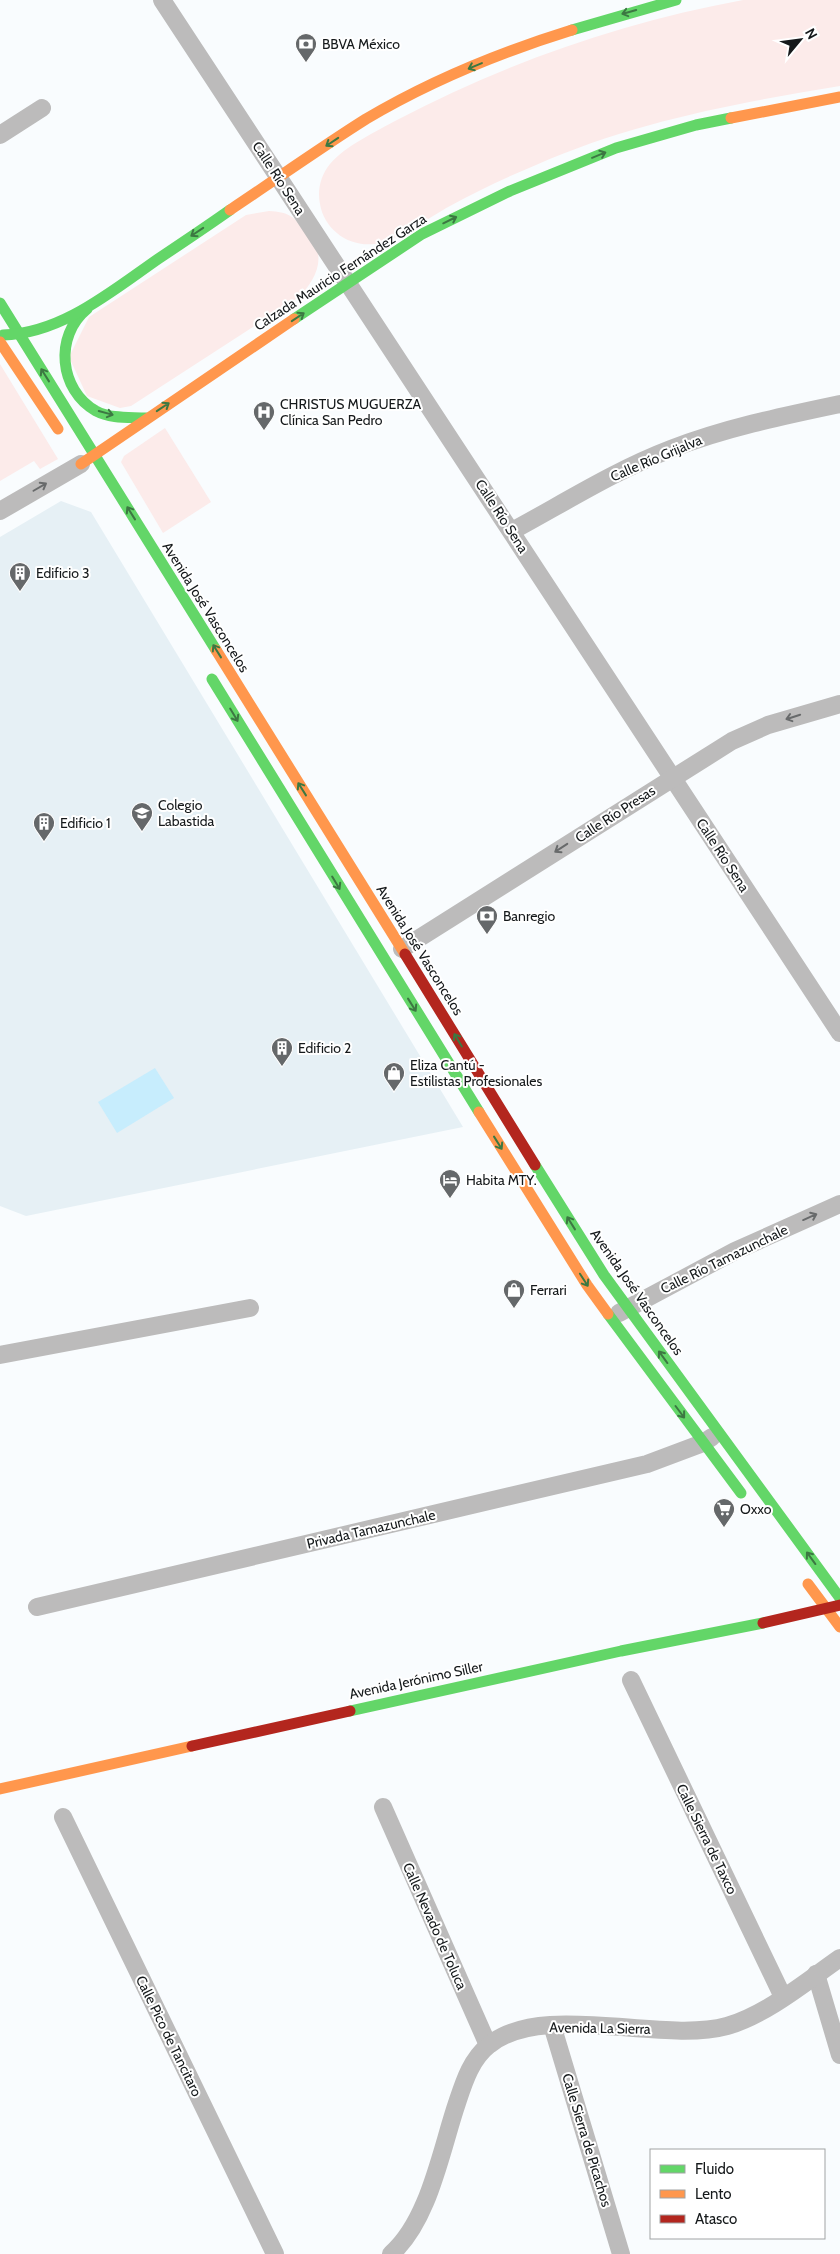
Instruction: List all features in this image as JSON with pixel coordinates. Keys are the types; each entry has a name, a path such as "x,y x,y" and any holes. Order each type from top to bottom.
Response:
{"main road":[{"path":"146,418 124,417 98,412 88,406 73,388 66,368 65,344 75,320 91,305 278,177 367,119 442,80 509,51 578,27 676,0"},
{"name":"Calzada Mauricio Fernández Garza","path":"84,462 146,418 422,234 510,191 616,148 696,125 840,97"},
{"name":"Avenida José Vasconcelos","path":"0,302 20,336 84,462 402,949 604,1275 840,1598"},
{"path":"0,335 20,336 91,305"},
{"path":"0,342 65,440"},
{"path":"209,673 386,964 587,1285 747,1502"},
{"path":"804,1578 840,1627"},
{"name":"Avenida Jerónimo Siller","path":"0,1789 351,1710 621,1651 748,1627 840,1605"}],"street":[{"name":"Calle Río Sena","path":"162,0 840,1033"},
{"path":"0,135 42,108"},
{"name":"Calle Río Grijalva","path":"512,531 604,481 670,449 734,429 840,404"},
{"path":"0,511 84,462"},
{"name":"Calle Río Presas","path":"402,949 672,777 732,741 768,725 840,704"},
{"name":"Calle Río Tamazunchale","path":"610,1318 735,1251 840,1204"},
{"path":"0,1356 250,1308"},
{"name":"Privada Tamazunchale","path":"37,1607 647,1464 703,1443 719,1432"},
{"name":"Calle Sierra de Taxco","path":"631,1680 783,1997"},
{"name":"Calle Nevado de Toluca","path":"383,1808 488,2045"},
{"name":"Calle Pico de Tancitaro","path":"63,1817 275,2254"},
{"name":"Avenida La Sierra","path":"391,2254 410,2234 432,2180 469,2070 488,2045 512,2033 552,2025 705,2030 727,2026 746,2019 783,1997 840,1958"},
{"path":"816,1974 840,2055"},
{"name":"Calle Sierra de Picachos","path":"552,2025 621,2254"}],"shaded area":[{"path":"743,0 840,0 840,86 724,107 610,137 503,179 460,200 403,234 383,242 374,244 355,243 339,234 326,221 322,213 319,193 320,183 327,168 344,151 397,120 480,80 566,47 654,20"},
{"path":"269,211 281,212 294,218 316,247 318,261 315,274 308,287 299,297 131,406 120,408 87,396 69,357 89,317 246,215"},
{"path":"0,364 58,459 40,469 34,461 0,481"},
{"path":"165,428 211,502 163,533 121,462 124,456"},
{"name":"Colegio Labastida","path":"61,501 91,512 463,1127 26,1216 0,1206 0,537"}],"water":[{"path":"155,1068 174,1098 117,1133 98,1102"}],"traffic: fast":[{"path":"572,30 676,0"},
{"path":"294,319 422,234 510,191 616,148 696,125 731,118"},
{"path":"3,335 24,333 45,327 85,309 230,210"},
{"path":"0,303 216,650"},
{"path":"87,309 76,320 69,333 66,348 65,362 68,377 74,390 84,402 102,414 146,418"},
{"path":"212,679 479,1112"},
{"path":"535,1165 604,1275 840,1598"},
{"path":"608,1314 741,1493"},
{"path":"350,1711 621,1651 763,1623"}],"traffic: slow":[{"path":"230,210 349,130 390,105 466,68 572,30"},
{"path":"731,118 840,97"},
{"path":"81,464 294,319"},
{"path":"0,342 58,429"},
{"path":"216,650 405,954"},
{"path":"479,1112 587,1285 608,1314"},
{"path":"808,1584 840,1627"},
{"path":"0,1789 192,1746"}],"traffic: jam":[{"path":"405,954 535,1165"},
{"path":"763,1623 840,1605"},
{"path":"192,1746 350,1711"}],"place":[{"name":"BBVA México","path":"306,63"},
{"name":"CHRISTUS MUGUERZA Clínica San Pedro","path":"264,431"},
{"name":"Edificio 3","path":"20,592"},
{"name":"Colegio Labastida","path":"142,832"},
{"name":"Edificio 1","path":"44,842"},
{"name":"Banregio","path":"487,935"},
{"name":"Edificio 2","path":"282,1067"},
{"name":"Eliza Cantú - Estilistas Profesionales","path":"394,1092"},
{"name":"Habita MTY.","path":"450,1199"},
{"name":"Ferrari","path":"514,1309"},
{"name":"Oxxo","path":"724,1528"}]}
